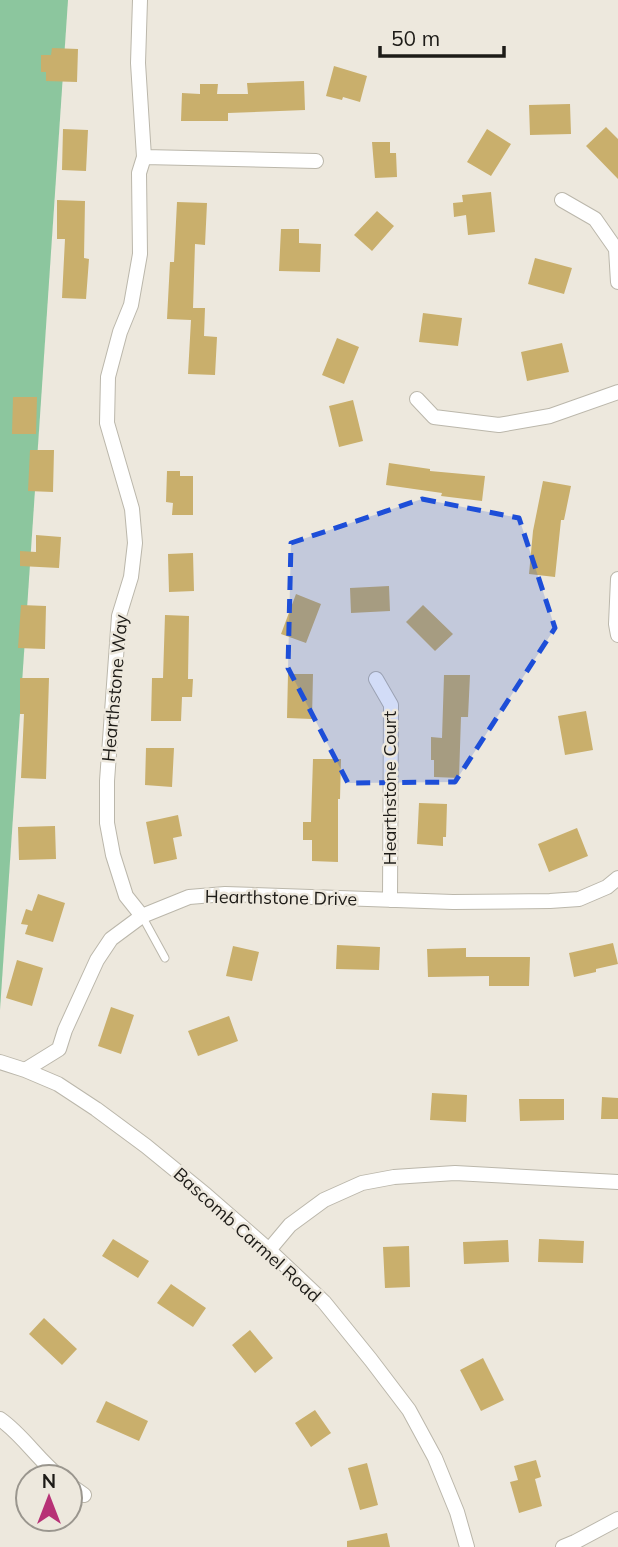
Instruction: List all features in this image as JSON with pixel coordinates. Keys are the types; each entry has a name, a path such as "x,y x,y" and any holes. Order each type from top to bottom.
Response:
{"street":[{"name":"Hearthstone Way","path":"140,0 138,63 144,157 139,173 140,254 131,305 120,332 108,377 107,424 132,509 135,543 131,577 119,616 107,781 107,823 113,855 126,896 142,916"},
{"path":"144,157 316,161"},
{"path":"562,200 595,219 616,249 618,282"},
{"path":"416,399 434,417 499,425 550,416 618,391"},
{"path":"618,579 618,635"},
{"name":"Hearthstone Court","path":"376,679 391,705 390,900"},
{"name":"Hearthstone Drive","path":"25,1070 59,1049 97,960 111,939 142,916 189,897 225,894 467,902 550,901 579,899 607,887 618,878"},
{"name":"Bascomb Carmel Road","path":"0,1062 58,1084 116,1124 196,1187 324,1302 409,1410 435,1458 467,1547"},
{"path":"269,1250 290,1225 324,1200 362,1183 394,1177 455,1173 618,1182"},
{"path":"0,1419 11,1426 44,1463"},
{"path":"563,1547 618,1519"}],"lane":[{"path":"142,916 164,958"}],"highlighted area":[{"path":"422,499 519,518 555,628 455,782 348,783 288,668 291,543"}],"green space":[{"path":"0,0 68,0 0,1010"}],"building":[{"path":"52,48 78,49 77,82 46,81 46,72 41,72 41,55 51,55"},
{"path":"334,66 367,76 360,102 326,96"},
{"path":"304,81 305,110 228,113 228,121 181,121 182,93 200,94 200,84 218,84 217,94 248,94 247,83"},
{"path":"570,104 571,134 530,135 529,105"},
{"path":"606,127 618,139 618,179 586,146"},
{"path":"63,129 88,130 86,171 62,170"},
{"path":"487,129 511,144 491,176 467,162"},
{"path":"372,142 390,142 390,153 396,153 397,177 375,178"},
{"path":"491,192 495,232 468,235 466,215 454,217 453,203 463,202 462,195"},
{"path":"57,200 85,201 84,258 89,259 86,299 62,298 65,239 57,239"},
{"path":"177,202 207,203 205,245 195,244 193,308 205,308 204,336 217,337 215,375 188,374 191,320 167,319 170,262 174,262"},
{"path":"377,211 394,226 372,251 354,235"},
{"path":"281,229 299,229 299,243 321,244 320,272 279,271"},
{"path":"535,258 572,268 564,294 528,284"},
{"path":"423,313 462,318 458,346 419,342"},
{"path":"337,338 359,347 344,384 322,375"},
{"path":"562,343 569,372 527,381 521,352"},
{"path":"13,397 37,397 36,434 12,434"},
{"path":"353,400 363,441 339,447 329,406"},
{"path":"30,450 54,450 53,492 28,491"},
{"path":"389,463 430,471 485,476 482,501 386,485"},
{"path":"167,471 180,471 180,476 193,476 193,515 172,515 173,503 166,502"},
{"path":"543,481 571,486 564,520 561,520 555,577 529,574 533,531"},
{"path":"36,535 61,537 59,568 20,566 20,551 36,552"},
{"path":"193,553 194,591 169,592 168,554"},
{"path":"389,586 390,611 351,613 350,588"},
{"path":"296,594 321,604 306,643 281,634"},
{"path":"21,605 46,606 45,649 18,648"},
{"path":"423,605 453,634 435,651 406,622"},
{"path":"165,615 189,616 188,679 193,679 192,697 182,697 181,721 151,721 152,678 163,678"},
{"path":"288,674 313,674 312,719 287,718"},
{"path":"444,675 470,675 468,717 461,717 459,778 434,777 434,760 431,760 431,737 442,738"},
{"path":"20,678 49,678 46,779 21,778 24,714 20,714"},
{"path":"586,711 593,750 565,755 558,716"},
{"path":"146,748 174,748 172,787 145,785"},
{"path":"313,759 341,759 338,862 312,861 312,840 303,840 303,822 311,822"},
{"path":"419,803 447,804 446,837 443,837 443,846 417,844"},
{"path":"178,815 182,836 173,838 177,859 154,864 146,822"},
{"path":"55,826 56,859 19,860 18,827"},
{"path":"577,828 588,856 549,872 538,844"},
{"path":"38,894 65,903 53,942 25,934 28,925 21,924 26,909 32,911"},
{"path":"613,943 618,964 574,977 569,953"},
{"path":"337,945 380,947 379,970 336,969"},
{"path":"233,946 259,952 252,981 226,976"},
{"path":"466,948 466,957 530,957 529,986 489,986 489,976 428,977 427,949"},
{"path":"17,960 43,968 32,1006 6,998"},
{"path":"111,1007 134,1015 121,1054 98,1046"},
{"path":"229,1016 238,1041 198,1056 188,1031"},
{"path":"432,1093 467,1095 466,1122 430,1120"},
{"path":"602,1097 618,1098 618,1119 601,1119"},
{"path":"519,1099 564,1099 564,1120 520,1121"},
{"path":"113,1239 149,1261 138,1278 102,1256"},
{"path":"539,1239 584,1241 583,1263 538,1262"},
{"path":"508,1240 509,1262 464,1264 463,1242"},
{"path":"409,1246 410,1287 385,1288 383,1247"},
{"path":"171,1284 206,1308 193,1327 157,1303"},
{"path":"44,1318 77,1349 62,1365 29,1334"},
{"path":"250,1330 273,1358 255,1373 232,1345"},
{"path":"483,1358 504,1400 481,1411 460,1370"},
{"path":"106,1401 148,1421 139,1441 96,1422"},
{"path":"315,1410 331,1433 311,1447 295,1423"},
{"path":"536,1460 541,1477 535,1479 542,1506 519,1513 510,1482 518,1480 514,1466"},
{"path":"367,1463 378,1505 360,1510 348,1468"},
{"path":"387,1533 390,1547 347,1547 347,1541"}]}
